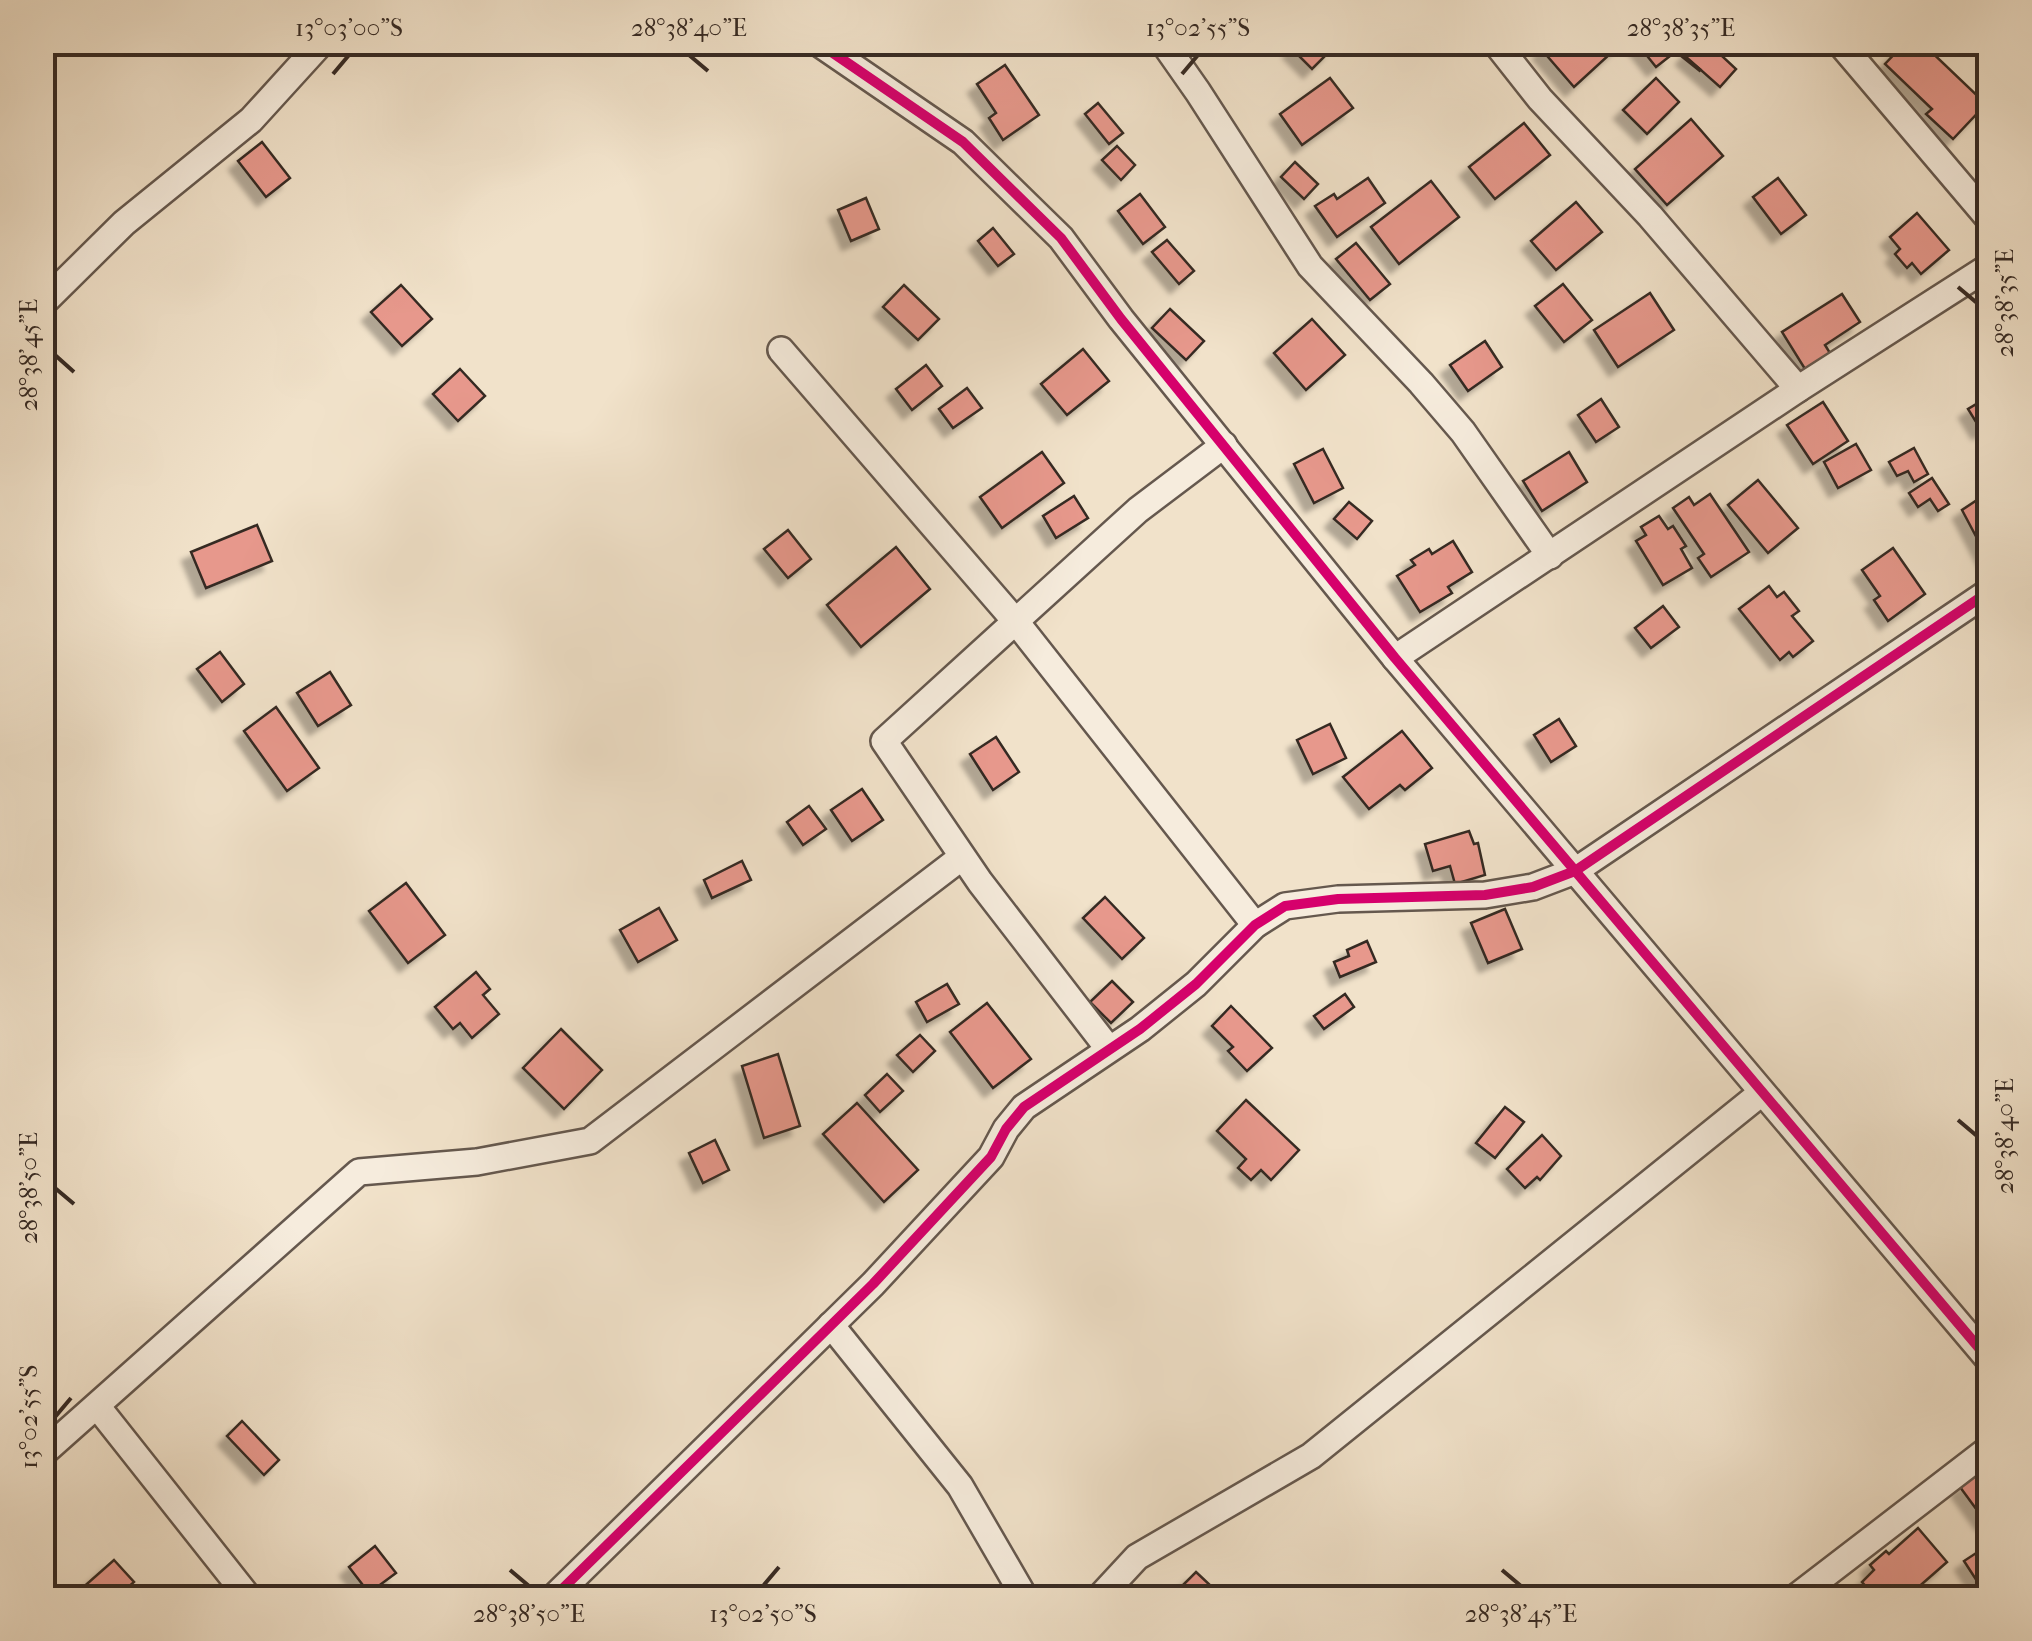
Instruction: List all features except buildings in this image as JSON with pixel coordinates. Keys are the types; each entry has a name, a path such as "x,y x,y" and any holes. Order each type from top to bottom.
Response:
{"street":[{"path":"42,304 124,223 251,120 322,42"},
{"path":"817,42 963,142 1061,238 1121,319 1395,658 1760,1094 1990,1361"},
{"path":"1162,42 1310,266 1463,432 1550,556"},
{"path":"1495,42 1540,99 1650,216 1798,389"},
{"path":"1839,43 1990,220"},
{"path":"1395,658 1990,266"},
{"path":"781,350 1017,623 1255,925"},
{"path":"1108,1048 962,857 884,742 1138,510 1224,446"},
{"path":"552,1598 874,1284 991,1157 1006,1129 1024,1108 1140,1029 1196,984 1255,925 1285,906 1338,899 1485,895 1533,888 1575,872 1990,591"},
{"path":"42,1454 359,1172 477,1162 590,1141 962,857"},
{"path":"1100,1598 1137,1557 1311,1456 1760,1094"},
{"path":"831,1325 960,1486 1024,1598"},
{"path":"97,1406 249,1598"},
{"path":"1795,1598 1990,1448"}],"cycle path":[{"path":"817,42 963,142 1061,238 1121,319 1395,658 1990,1361"},
{"path":"553,1598 873,1284 991,1157 1024,1107 1140,1029 1196,984 1255,925 1285,906 1338,899 1485,895 1533,887 1575,871 1990,591"}]}
